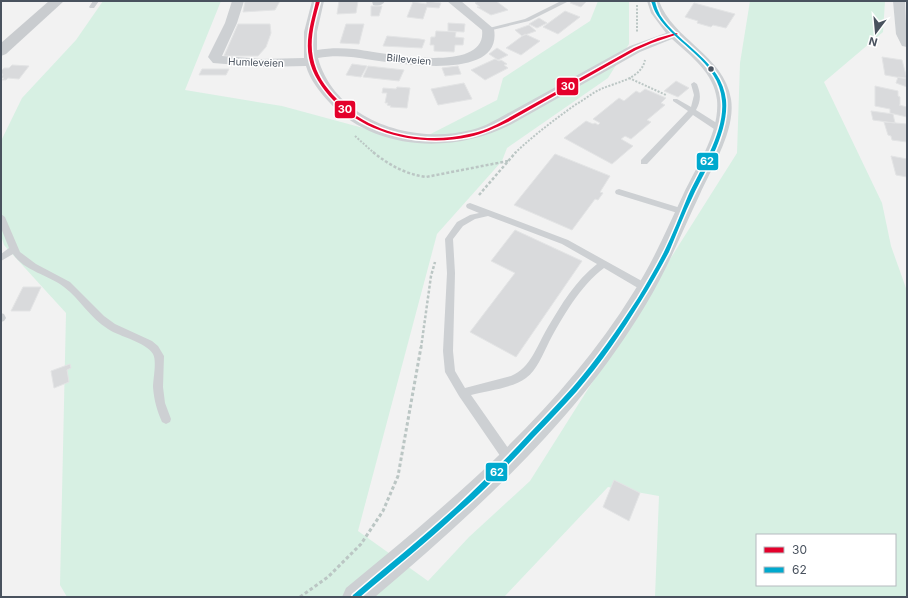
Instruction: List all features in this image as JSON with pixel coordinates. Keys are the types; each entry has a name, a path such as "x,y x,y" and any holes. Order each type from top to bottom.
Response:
{"main road":[{"path":"1,51 57,1"}],"street":[{"name":"Humleveien","path":"238,1 231,22 216,54 215,57 218,60 261,63 311,58"},
{"path":"318,1 309,40 311,58 321,84 346,110 358,119 386,131 408,137 437,139 480,133 505,122 648,42 676,34"},
{"path":"453,1 488,29"},
{"path":"355,597 480,488 509,459 587,374 623,325 666,252 720,129 723,120 724,102 720,84 714,72 658,14 654,7 653,1"},
{"path":"899,1 902,34 907,43"},
{"name":"Billeveien","path":"311,58 338,52 452,62 471,57 484,48 488,38 488,29"}],"lane":[{"path":"92,7 96,1"},
{"path":"488,29 527,20 564,2"},
{"path":"644,162 692,111 697,102 698,93 694,84"},
{"path":"675,100 720,129"},
{"path":"619,192 684,212"},
{"path":"470,206 565,242 646,288"},
{"path":"489,213 473,217 460,224 450,239 450,372 462,392 509,459"},
{"path":"1,217 17,254 33,266 66,284 101,319 112,327 149,344 155,349 159,356 158,387 160,403 166,419"},
{"path":"1,258 14,249"},
{"path":"462,392 512,380 522,376 529,370 551,330 579,287 590,274 604,264"}],"path":[{"path":"628,78 675,100"},
{"path":"351,132 372,152 397,169 416,175 428,177 488,163 509,161 470,206"},
{"path":"300,597 328,577 361,544 383,511 398,476 420,355 431,276 437,255"}],"green space":[{"path":"103,1 221,1 185,90 282,106 415,142 497,100 503,78 590,21 598,1 629,1 629,44 608,78 507,148 502,161 437,234 358,531 428,581 469,537 530,481 737,153 740,63 750,1 885,1 883,32 824,82 882,203 891,246 907,291 907,597 655,597 659,496 608,487 504,597 67,597 60,585 66,313 4,245 1,235 1,141 22,98 76,40"}],"building":[{"path":"245,1 280,1 275,10 243,12"},
{"path":"339,1 358,1 356,13 337,14"},
{"path":"427,1 441,3 439,8 427,7 423,19 407,17 413,2 426,4"},
{"path":"478,1 496,1 508,10 491,15 477,7 480,7 475,3"},
{"path":"572,1 587,1 581,7 570,3"},
{"path":"694,3 735,14 726,28 713,25 711,27 697,23 698,21 685,17"},
{"path":"371,6 382,6 379,16 371,16"},
{"path":"565,11 580,17 558,34 543,27"},
{"path":"539,18 547,23 537,28 529,24"},
{"path":"448,23 465,24 464,32 448,31"},
{"path":"238,24 270,24 271,33 266,47 258,56 224,56"},
{"path":"346,24 364,24 359,44 340,43"},
{"path":"529,25 536,31 522,36 515,30"},
{"path":"436,31 456,32 455,37 464,38 463,45 455,45 454,52 434,51 434,45 430,45 431,37 435,37"},
{"path":"525,34 540,41 521,55 506,48"},
{"path":"387,36 425,40 422,48 383,46"},
{"path":"497,48 508,55 498,60 489,54"},
{"path":"882,57 902,60 907,79 885,75"},
{"path":"495,59 499,61 501,60 507,64 504,65 508,68 485,80 471,70"},
{"path":"352,64 367,66 361,77 346,75"},
{"path":"12,65 29,66 19,79 8,78 6,80 2,80 4,78 1,78 3,74 1,74 1,71"},
{"path":"368,66 404,70 399,81 363,77"},
{"path":"458,66 461,74 445,76 442,68"},
{"path":"202,69 229,69 226,75 199,75"},
{"path":"898,77 907,78 907,87 896,83"},
{"path":"676,81 689,88 678,97 664,91"},
{"path":"464,83 472,99 438,105 431,89"},
{"path":"875,86 898,91 898,96 900,97 899,105 907,107 907,117 890,113 890,109 875,106"},
{"path":"397,87 410,88 407,108 390,107 391,106 387,105 388,103 385,103 387,93 382,93 383,88 396,89"},
{"path":"645,89 666,98 661,103 665,105 647,120 651,122 631,139 625,136 621,139 633,146 612,164 564,138 586,121 598,125 600,123 593,119 619,98 624,101 636,91 640,93"},
{"path":"871,111 893,114 895,123 873,120"},
{"path":"884,122 907,124 907,142 892,140 891,136 888,135"},
{"path":"555,154 610,176 600,192 603,193 598,200 595,199 572,230 514,205"},
{"path":"891,156 907,159 907,177 896,175"},
{"path":"515,230 582,261 516,357 470,332 515,273 491,261"},
{"path":"23,287 41,287 30,311 11,311"},
{"path":"70,364 71,368 67,370 69,382 54,388 51,371"},
{"path":"614,480 640,493 629,521 603,507"}],"transit line":[{"name":"30","path":"318,1 311,32 311,57 314,69 328,92 340,105 353,115 383,130 409,137 429,139 459,138 493,128 635,49 676,34"},
{"name":"62","path":"355,597 422,541 471,497 504,465 568,397 620,330 649,284 666,252 714,148 722,124 724,100 720,85 712,71 702,59 666,25 657,13 653,1"}]}
